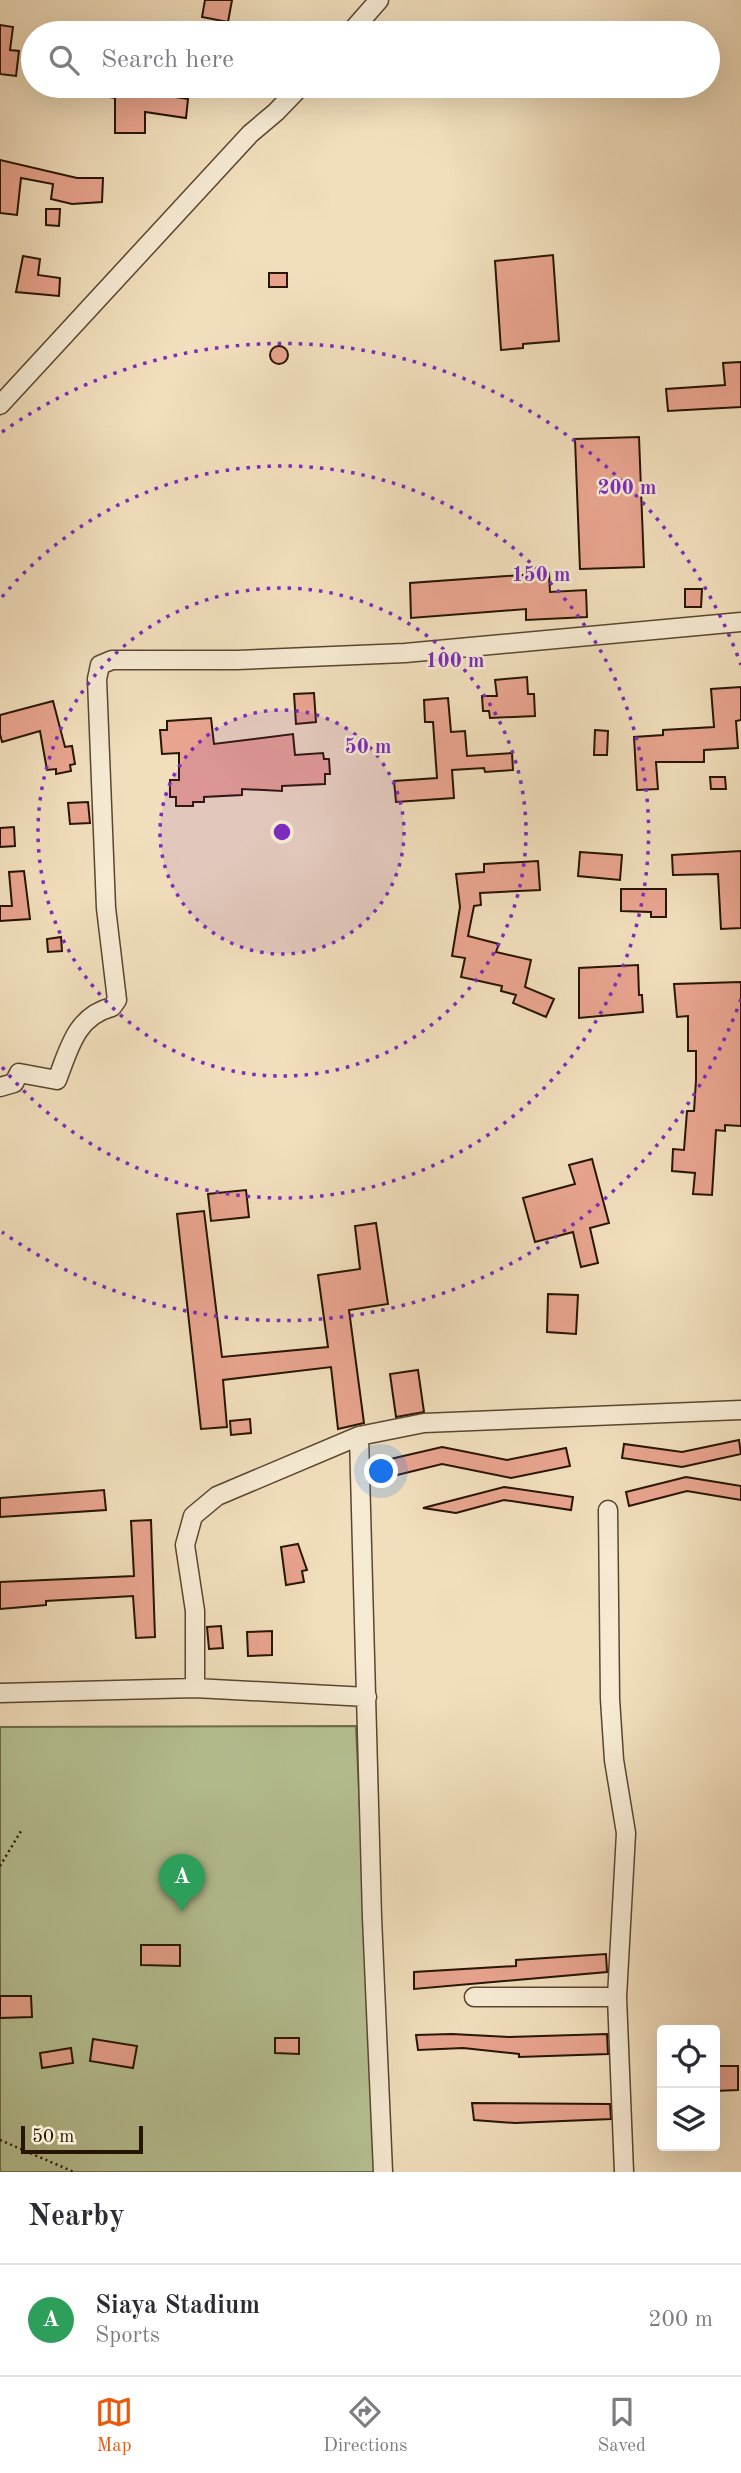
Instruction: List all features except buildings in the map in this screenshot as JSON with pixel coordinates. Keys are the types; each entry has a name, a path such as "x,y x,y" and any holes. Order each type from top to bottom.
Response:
{"street":[{"path":"360,21 376,1"},
{"path":"0,405 250,134 290,98"},
{"path":"0,1087 14,1083 19,1073 57,1080 76,1033 95,1011 112,1007 117,1000 106,908 97,678 100,665 112,660 237,660 405,653 741,622"},
{"path":"195,1688 195,1611 185,1545 193,1516 217,1496 359,1436 424,1423 741,1410"},
{"path":"359,1436 372,1917 383,2172"},
{"path":"608,1510 610,1699 614,1760 626,1833 617,1997 624,2172"},
{"path":"0,1693 195,1688 368,1697"},
{"path":"474,1997 617,1997"}],"path":[{"path":"0,1867 21,1831"},
{"path":"0,2140 74,2172"}],"green space":[{"path":"356,1726 373,2097 379,2172 0,2172 0,1727"}],"place":[{"name":"Siaya Stadium","path":"182,1912"}]}
